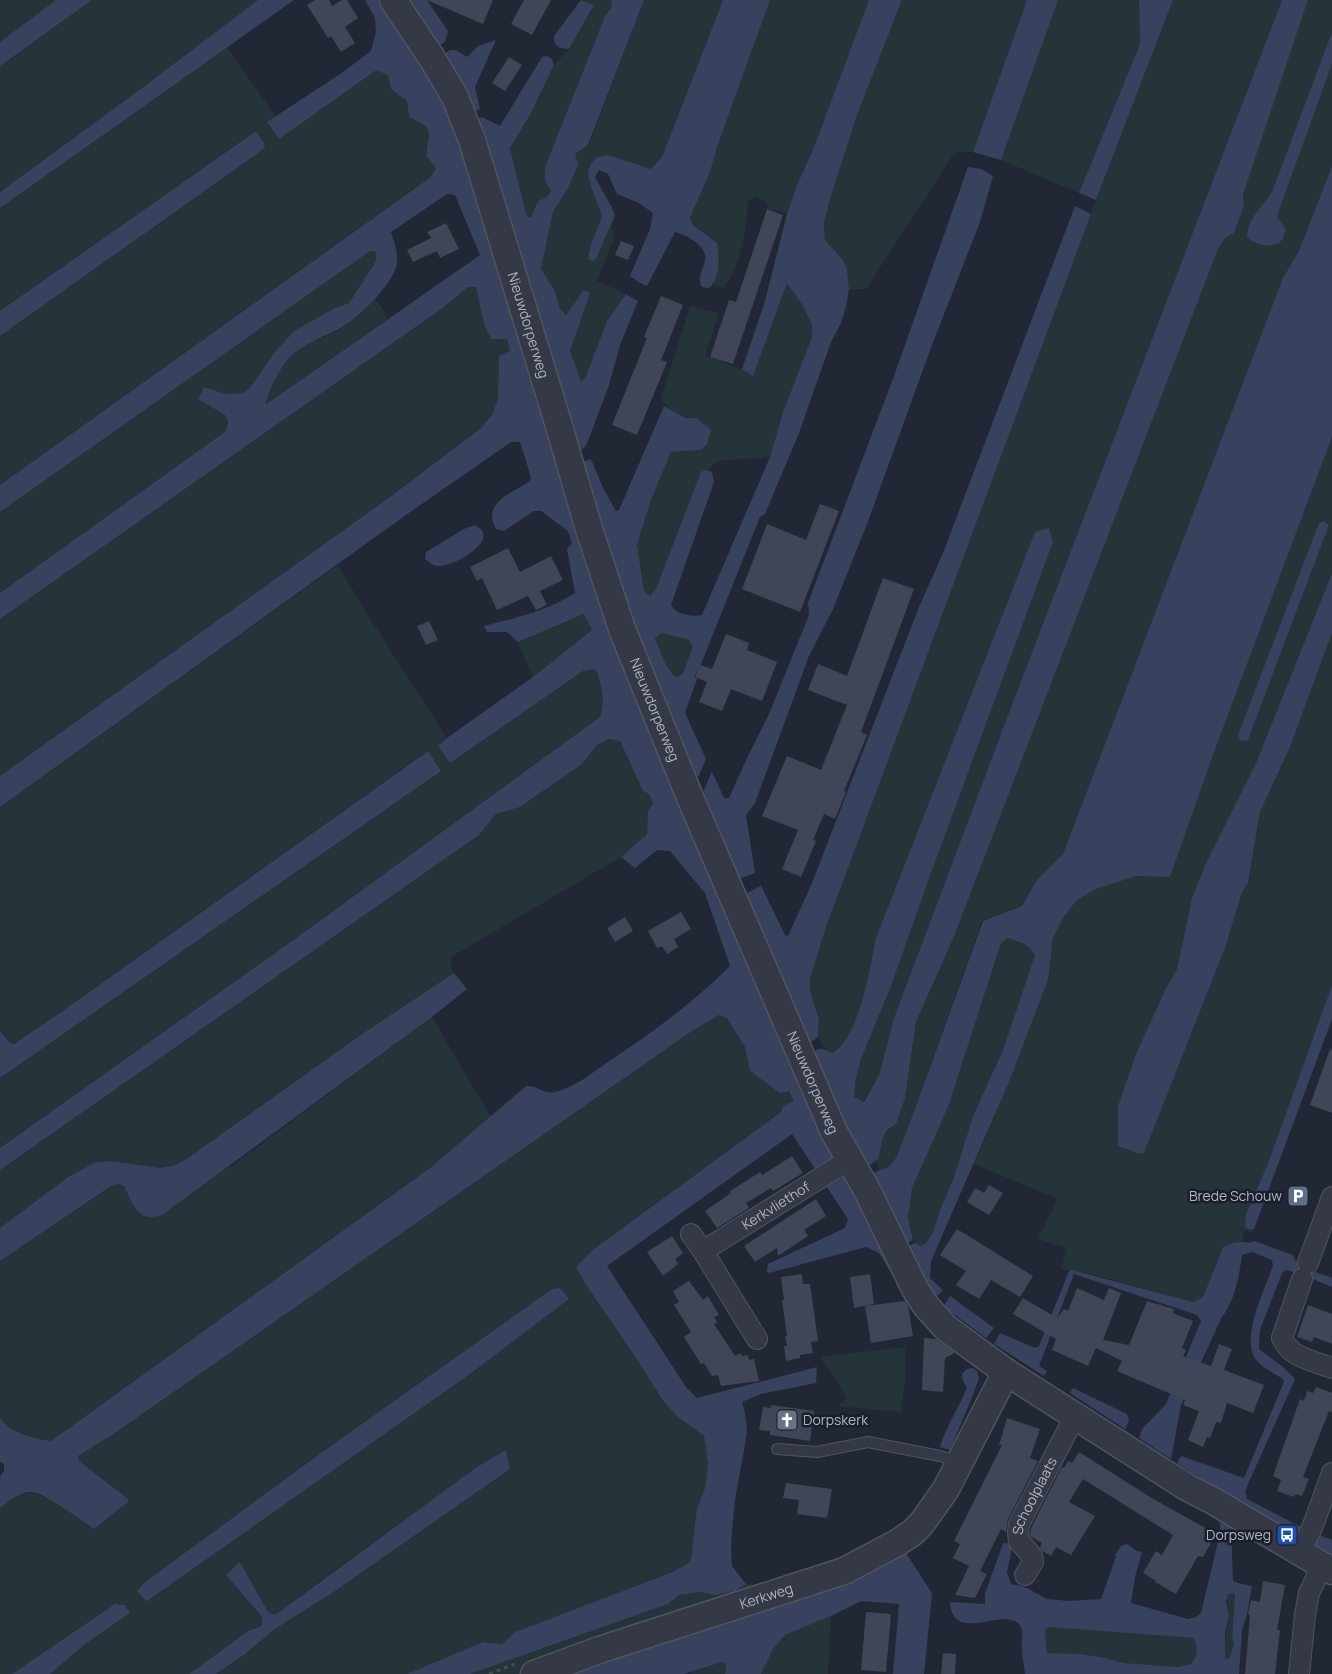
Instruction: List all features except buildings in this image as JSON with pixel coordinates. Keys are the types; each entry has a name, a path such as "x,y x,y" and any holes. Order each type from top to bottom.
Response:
{"street":[{"name":"Nieuwdorperweg","path":"394,0 432,58 454,97 468,132 589,529 622,629 689,795 834,1132 867,1190 915,1289 926,1306 946,1328 1006,1372"},
{"name":"Kerkvliethof","path":"703,1252 850,1160"},
{"path":"1332,1197 1282,1338 1285,1346 1292,1353 1332,1368"},
{"path":"691,1234 757,1339"},
{"path":"1006,1372 1188,1488 1241,1518 1306,1541 1327,1568 1309,1593 1299,1674"},
{"name":"Kerkweg","path":"534,1674 602,1649 844,1572 877,1555 912,1533 922,1523 946,1489 1006,1372"},
{"name":"Schoolplaats","path":"1025,1575 1033,1562 1032,1556 1019,1541 1019,1524 1076,1416"},
{"path":"1306,1541 1332,1473"}],"lane":[{"path":"777,1449 817,1452 868,1442 940,1456 960,1462"}],"shaded area":[{"path":"0,0 56,0 0,42"},
{"path":"92,0 258,0 0,192 0,66"},
{"path":"583,0 612,0 611,8 605,16 545,167 545,181 551,191 547,197 538,201 531,217 527,217 510,148 530,115 554,65 569,49 594,6"},
{"path":"644,0 723,0 662,157 651,169 608,155 597,157 591,163 588,172 602,216 588,252 596,259 611,226 614,238 597,281 626,294 607,321 586,376 580,381 570,351 589,293 576,300 567,316 560,309 555,291 541,269 553,212 568,188 575,154 589,145"},
{"path":"770,0 869,0 787,214 768,208 765,201 756,196 748,202 744,236 738,259 729,280 723,288 713,284 720,259 717,243 693,225 690,218 710,172 717,147"},
{"path":"902,0 1027,0 973,152 955,152 866,289 849,289 847,269 843,260 825,240 824,223 857,115"},
{"path":"1058,0 1139,0 1140,44 1079,193 1001,160"},
{"path":"1173,0 1282,0 894,1018 879,1075 863,1102 854,1097 861,1059 891,986 1053,542 1049,528 876,938 867,983 856,1018 841,1045 832,1053 823,1046 820,1039 819,1020 810,990 812,968 1091,214"},
{"path":"1308,0 1332,0 1332,32 1272,192 1262,208 1254,215 1286,230 1277,216 1332,64 1332,166 1299,251 1283,279 1063,854 1036,881 1022,906 982,921 897,1156 890,1166 880,1170 875,1161 879,1158 882,1140 887,1130 896,1124 905,1098 916,1022 955,934 1218,249 1225,238 1234,233 1244,206 1243,195"},
{"path":"227,47 276,117 267,123 375,71 388,76 391,89 407,101 409,117 427,127 429,135 426,156 436,168 431,177 0,485 0,336 265,148 264,143 256,131 0,311 0,208"},
{"path":"370,251 376,252 376,261 349,303 333,309 294,331 274,353 250,388 242,393 198,399 225,415 228,421 226,431 0,593 0,512"},
{"path":"787,282 803,306 812,325 812,337 783,412 770,457 718,461 708,470 705,470 656,589 650,596 644,591 637,544 651,500 671,452 700,450 707,445 711,430 697,418 681,415 672,410 661,399 690,306 719,313 705,356 742,369 753,376"},
{"path":"468,287 476,287 507,339 510,351 500,356 498,399 492,416 481,428 394,494 0,776 0,619 444,307"},
{"path":"375,299 384,311 387,319 264,406 278,374 294,353 337,331 360,314"},
{"path":"1332,437 1332,573 1256,763 1206,863 1192,898 1177,969 1165,990 1136,1054 1118,1106 1118,1146 1138,1154 1144,1153 1225,948 1242,892 1248,882 1260,812 1290,747 1332,633 1332,985 1269,1161 1246,1214 1251,1229 1254,1229 1252,1233 1245,1230 1242,1242 1223,1247 1203,1297 1193,1302 1088,1273 1061,1269 1067,1248 1038,1239 1058,1199 974,1164 1009,1082 1048,980 1053,938 1063,918 1076,901 1096,889 1136,876 1170,877 1217,744","holes":["1324,521 1329,525 1248,739"]},
{"path":"338,565 447,738 438,746 450,763 583,671 593,668 597,671 604,699 601,717 299,936 0,1148 0,1078 441,771 427,751 14,1044 10,1043 0,1031 0,807"},
{"path":"585,614 592,630 533,677 518,642"},
{"path":"662,633 689,640 693,646 683,674 678,677 674,676 665,665 655,639"},
{"path":"609,739 620,741 643,791 649,794 653,804 648,811 647,834 621,857 451,957 451,968 454,973 362,1034 185,1160 172,1166 160,1168 111,1161 68,1177 0,1228 0,1170 479,835 496,814 520,807 582,764 597,745"},
{"path":"1008,938 1027,946 1035,955 1003,1050 973,1116 954,1177 933,1232 921,1247 915,1243 908,1218 912,1188 948,1107 1001,943"},
{"path":"719,1015 727,1018 745,1047 750,1071 789,1091 794,1101 783,1106 781,1112 594,1249 576,1267 664,1402 678,1417 704,1436 708,1463 705,1488 697,1508 689,1563 670,1573 515,1632 502,1644 483,1642 407,1674 216,1674 245,1654 275,1629 335,1591 510,1469 506,1450 348,1560 275,1615 268,1612 240,1562 226,1575 262,1618 262,1626 248,1631 189,1674 50,1674 84,1645 130,1613 125,1605 115,1604 12,1674 0,1674 0,1508 19,1495 32,1492 46,1498 129,1501 79,1461 78,1456 112,1435 692,1031","holes":["552,1289 569,1299 470,1374 146,1601 145,1582 321,1453"]},
{"path":"432,1017 491,1117 430,1168 51,1441 17,1432 0,1418 0,1261 111,1186 119,1184 124,1186 127,1192 232,1166"},
{"path":"905,1347 905,1382 901,1412 837,1406 847,1398 821,1357"},
{"path":"746,1584 823,1589 570,1674 470,1674 668,1604 679,1595 700,1592 715,1595 735,1591"},
{"path":"1234,1593 1232,1637 1234,1645 1230,1659 1225,1660 1227,1600 1229,1594"},
{"path":"831,1616 828,1674 761,1674 773,1649 785,1635"},
{"path":"1048,1627 1194,1638 1197,1652 1191,1664 1178,1667 1124,1663 1081,1654 1047,1653 1045,1630"},
{"path":"722,1662 726,1663 725,1674 691,1674 691,1672"}],"water":[{"path":"56,0 92,0 0,66 0,42"},
{"path":"258,0 294,0 0,208 0,192"},
{"path":"365,0 384,0 458,123 546,408 848,1177 895,1266 889,1269 879,1253 866,1247 769,1273 767,1271 768,1264 845,1228 848,1219 792,1134 607,1266 686,1387 697,1398 817,1367 816,1383 761,1394 742,1402 747,1433 735,1500 731,1544 732,1566 746,1584 735,1591 715,1595 700,1592 679,1595 668,1604 470,1674 407,1674 483,1642 502,1644 515,1632 670,1573 689,1563 691,1559 697,1508 705,1488 708,1463 704,1436 678,1417 664,1402 576,1267 594,1249 781,1112 783,1106 794,1101 789,1091 780,1093 750,1071 745,1047 727,1018 719,1015 692,1031 112,1435 78,1456 79,1461 129,1501 94,1529 54,1502 32,1492 19,1495 0,1508 0,1477 4,1471 4,1464 0,1462 0,1418 17,1432 51,1441 430,1168 526,1086 551,1093 563,1090 577,1083 673,1016 730,966 705,893 670,851 657,850 635,868 621,857 647,834 648,811 653,804 649,794 643,791 620,741 609,739 597,745 582,764 520,807 496,814 479,835 0,1170 0,1148 299,936 600,717 602,711 602,694 597,671 593,669 583,671 450,763 438,746 533,677 592,630 584,614 518,642 507,632 487,632 484,626 520,617 564,600 575,593 567,549 572,543 568,531 541,511 534,511 504,531 496,529 492,520 492,512 495,506 507,495 530,481 531,477 520,442 511,442 406,515 0,807 0,776 394,494 481,428 492,415 498,399 499,356 510,351 507,339 491,339 484,324 476,287 468,287 444,307 0,619 0,593 226,431 228,421 225,415 198,399 204,387 225,394 242,393 250,388 274,353 294,331 333,309 349,303 376,261 376,252 370,251 0,512 0,485 431,177 436,168 426,156 429,135 427,127 409,117 407,101 391,89 388,76 381,72 375,71 279,139 267,122 343,72 371,51 376,32 375,18","holes":["447,194 455,195 480,255 265,405 275,380 294,353 358,316 384,289 395,270 397,262 391,232"]},
{"path":"403,0 427,0 448,31 445,42 439,46"},
{"path":"581,0 594,5 569,49 560,48 555,44 554,36"},
{"path":"612,0 644,0 588,145 575,154 578,165 568,188 553,212 541,269 555,291 560,309 566,315 584,290 590,293 570,351 581,381 586,376 607,321 626,294 638,301 620,345 609,385 586,446 579,451 476,119 482,117 500,126 542,57 547,56 552,59 554,65 530,115 510,148 527,217 531,217 538,201 547,197 551,191 545,181 545,167 605,16 611,8"},
{"path":"723,0 770,0 717,147 710,172 690,218 693,225 717,243 719,261 717,273 713,284 709,288 702,287 700,277 705,260 703,250 690,238 675,232 647,286 630,276 650,229 653,213 639,203 617,194 608,174 599,170 595,177 615,216 596,259 593,261 588,259 590,247 602,216 588,172 591,163 597,157 608,155 651,169 662,157"},
{"path":"869,0 902,0 857,115 824,223 825,240 843,260 847,269 849,289 846,307 841,323 831,342 799,433 765,514 760,517 701,664 694,677 697,679 685,713 724,798 729,798 769,714 809,615 808,603 894,376 968,167 981,169 993,176 980,222 932,345 867,524 833,609 809,656 755,803 746,815 755,873 785,935 788,936 812,883 919,607 943,553 1075,206 1091,214 825,930 810,978 810,991 819,1019 818,1037 808,1043 725,845 701,797 628,617 582,462 591,459 604,490 616,511 619,510 664,406 686,418 697,418 711,430 707,445 700,450 671,452 651,500 637,544 644,591 650,596 656,589 701,472 705,470 712,472 714,482 671,605 677,611 685,614 693,616 702,615 770,457 783,412 812,337 812,325 803,306 787,283 753,376 742,369 765,301 787,214 797,185 814,147","holes":["662,633 689,640 693,646 683,673 678,677 674,676 666,665 655,639"]},
{"path":"1027,0 1058,0 1001,160 973,152"},
{"path":"1139,0 1173,0 1096,200 1079,193 1140,44"},
{"path":"1282,0 1308,0 1243,195 1244,206 1234,233 1225,238 1218,249 955,934 916,1022 905,1098 896,1124 887,1130 882,1140 879,1158 870,1165 863,1164 809,1055 820,1049 832,1053 841,1045 856,1018 867,983 876,938 1035,532 1049,528 1053,542 891,986 861,1059 854,1097 864,1102 879,1075 894,1018"},
{"path":"1332,32 1332,64 1277,216 1286,230 1282,240 1277,243 1273,245 1259,244 1247,237 1250,224 1272,192"},
{"path":"496,40 475,87 480,109 473,112 444,54 450,50 456,50 467,57 478,46"},
{"path":"256,131 265,148 0,336 0,311"},
{"path":"1332,166 1332,437 1217,744 1170,877 1136,876 1096,889 1076,901 1063,918 1053,938 1048,980 1009,1082 931,1261 930,1278 943,1290 935,1298 905,1248 915,1243 921,1246 926,1243 933,1232 954,1177 973,1116 1003,1050 1035,955 1027,946 1008,938 1001,943 948,1107 912,1188 908,1218 913,1240 903,1245 871,1179 873,1173 890,1166 897,1156 983,921 1022,906 1036,881 1063,854 1283,278 1299,251"},
{"path":"1324,521 1329,525 1248,740 1241,741 1238,735 1319,523"},
{"path":"475,525 482,530 483,537 477,548 465,557 444,566 431,564 425,559 426,552 464,529"},
{"path":"1332,573 1332,633 1290,747 1260,812 1248,883 1242,892 1225,948 1144,1153 1139,1154 1118,1146 1118,1106 1136,1054 1165,990 1177,969 1192,898 1206,863 1256,763"},
{"path":"428,751 441,771 0,1078 0,1031 10,1043 14,1044"},
{"path":"454,973 467,989 432,1017 162,1215 147,1217 137,1211 124,1186 119,1184 111,1186 0,1261 0,1228 68,1177 94,1163 111,1161 160,1168 172,1166 185,1160 362,1034"},
{"path":"1332,985 1332,1019 1254,1229 1248,1229 1245,1227 1246,1214 1269,1161"},
{"path":"1254,1241 1293,1255 1298,1264 1303,1267 1332,1278 1332,1287 1298,1273 1286,1270 1282,1273 1260,1330 1259,1349 1283,1367 1295,1379 1245,1491 1247,1499 1305,1529 1332,1540 1332,1554 1248,1508 1231,1525 1233,1580 1234,1582 1252,1586 1242,1630 1239,1674 1025,1674 1021,1627 1014,1621 1004,1619 970,1623 960,1622 953,1615 950,1602 985,1604 985,1594 1003,1543 1013,1544 1007,1572 1011,1584 1025,1587 1047,1599 1069,1601 1101,1599 1116,1557 1115,1555 1121,1546 1127,1544 1142,1552 1135,1577 1131,1603 1188,1619 1196,1617 1201,1613 1220,1533 1220,1518 1228,1502 1225,1492 1210,1485 1177,1463 1181,1456 1244,1478 1284,1380 1258,1362 1253,1353 1251,1342 1255,1315 1273,1266 1272,1260 1252,1252 1242,1255 1233,1296 1181,1405 1171,1459 1139,1438 1142,1429 1166,1404 1201,1321 1197,1315 1074,1274 1039,1366 1047,1371 1044,1376 994,1344 1000,1333 1035,1348 1039,1346 1069,1271 1072,1270 1193,1302 1203,1297 1223,1247 1236,1242 1249,1243","holes":["1234,1593 1232,1637 1234,1645 1229,1659 1225,1659 1225,1631 1229,1616 1226,1601 1229,1594","1048,1627 1194,1638 1197,1652 1191,1664 1178,1667 1124,1663 1081,1654 1047,1653 1045,1630"]},
{"path":"560,1288 569,1299 470,1374 147,1601 137,1591 145,1582 321,1453 552,1289"},
{"path":"950,1296 994,1328 986,1338 944,1306"},
{"path":"973,1368 977,1371 979,1378 971,1400 950,1450 940,1447 945,1432 967,1387 963,1381 962,1374 967,1369"},
{"path":"1073,1388 1127,1414 1129,1421 1125,1429 1070,1393"},
{"path":"506,1450 510,1469 335,1591 275,1629 245,1654 216,1674 189,1674 248,1631 262,1626 262,1617 226,1575 240,1562 268,1612 275,1615 477,1467"},
{"path":"904,1550 932,1593 924,1674 893,1674 899,1604 861,1601 785,1635 773,1649 761,1674 725,1674 726,1664 722,1662 684,1674 570,1674"},
{"path":"115,1604 125,1605 130,1613 84,1645 50,1674 12,1674"}],"pier":[{"path":"707,756 713,769 701,797 691,776 699,776"},
{"path":"755,873 761,886 745,896 739,879"}],"place":[{"name":"Brede Schouw","path":"1298,1196"},
{"name":"Dorpskerk","path":"787,1420"},
{"name":"Dorpsweg","path":"1287,1535"}]}
